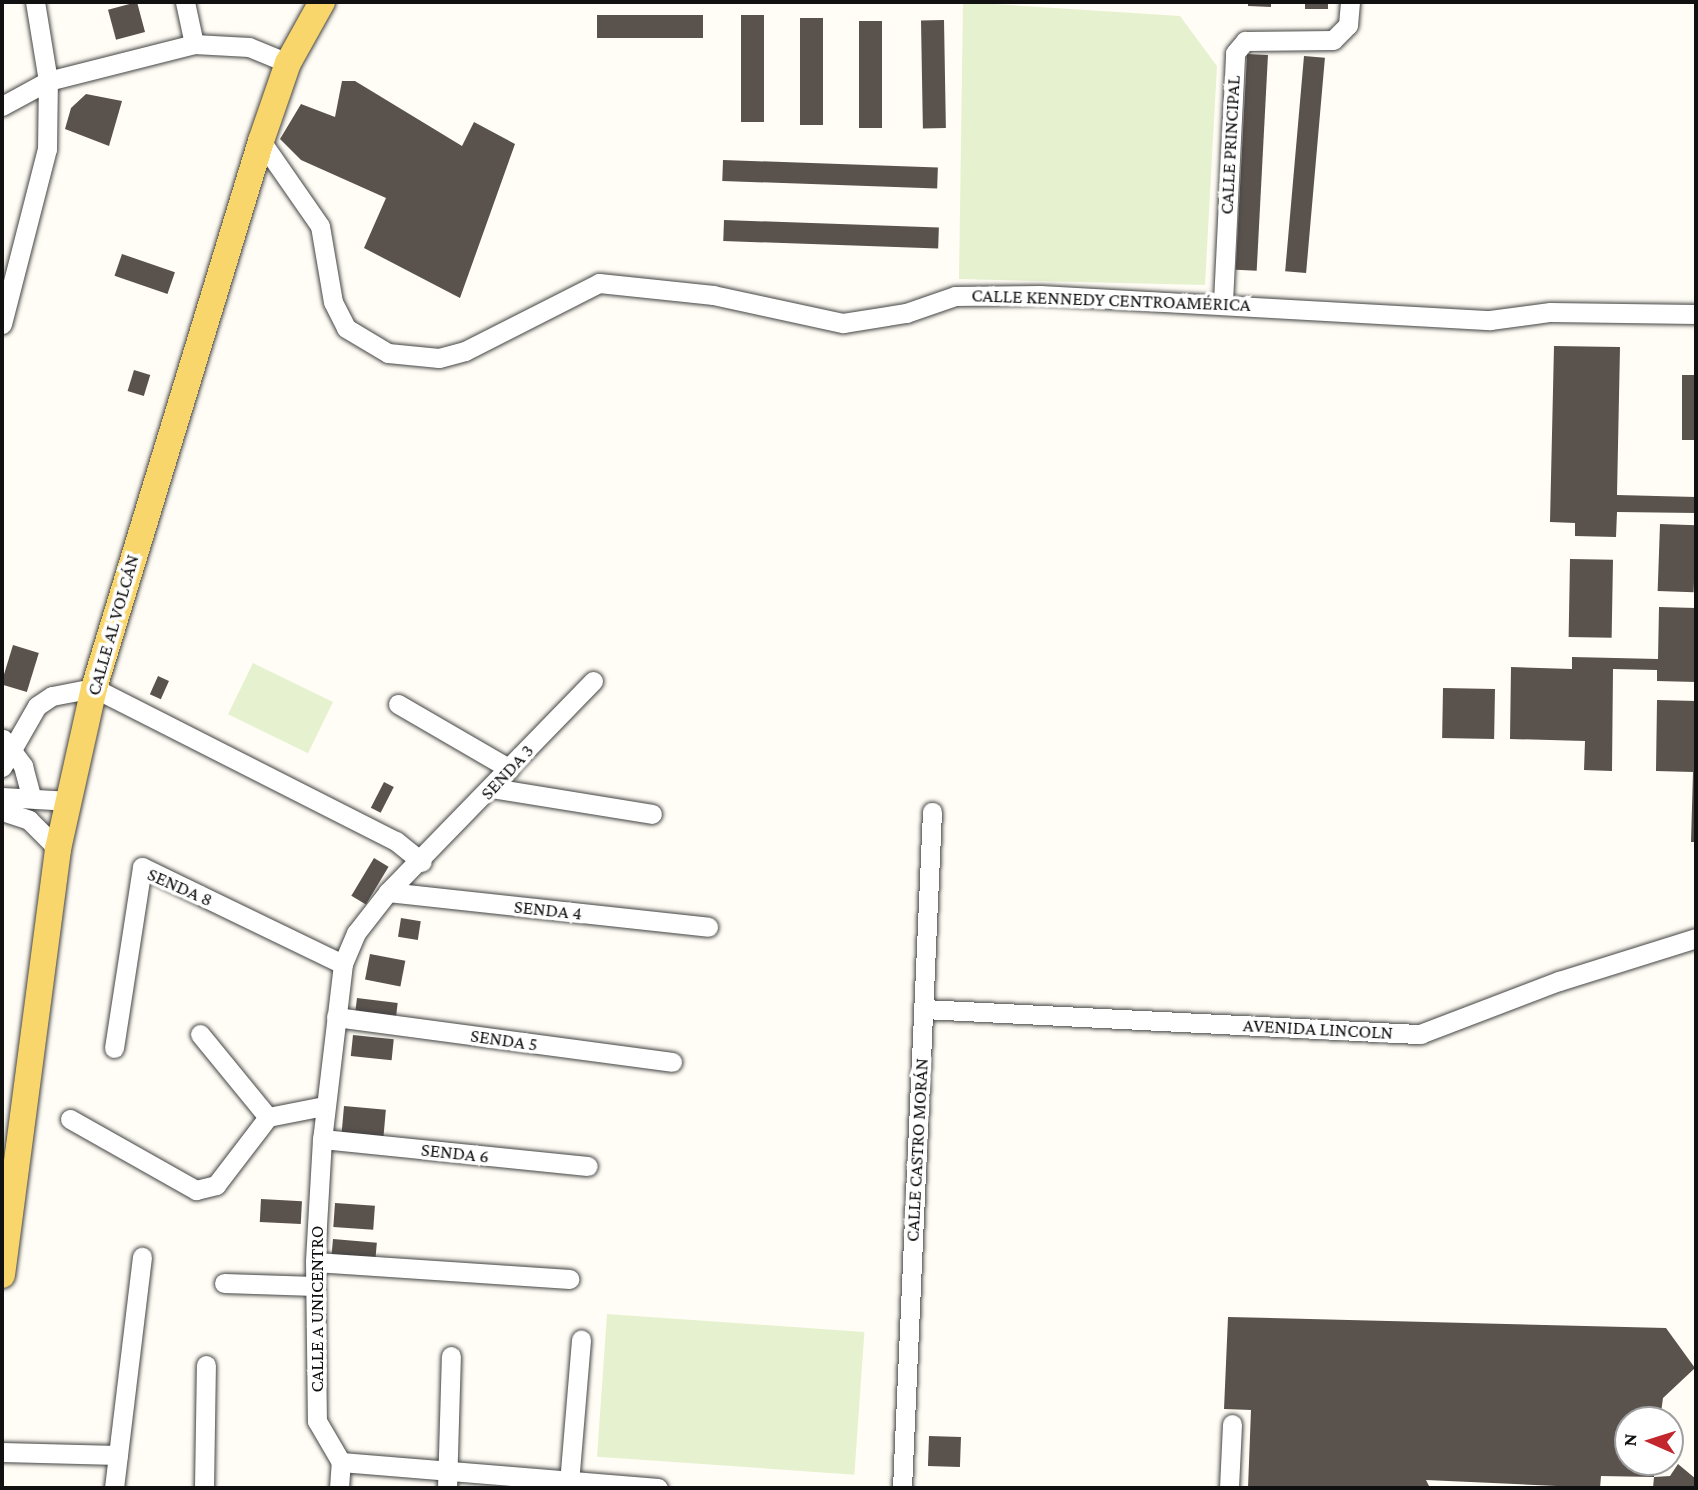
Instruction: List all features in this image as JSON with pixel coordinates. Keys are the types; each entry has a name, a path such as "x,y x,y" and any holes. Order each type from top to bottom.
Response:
{"main road":[{"name":"CALLE AL VOLCÁN","path":"2,1275 58,849 94,688 261,141 288,63 322,2"}],"street":[{"path":"2,324 47,149 48,81 35,2"},
{"path":"185,2 194,44"},
{"name":"CALLE PRINCIPAL","path":"1223,302 1235,53 1245,41 1333,40 1348,25 1350,2"},
{"path":"2,106 48,81 194,44 249,47 288,63"},
{"name":"CALLE KENNEDY CENTROAMÉRICA","path":"261,141 320,226 333,302 346,328 388,354 439,358 465,351 599,283 713,295 843,323 906,313 955,296 1223,302 1490,320 1550,312 1696,314"},
{"name":"SENDA 3","path":"422,862 593,681"},
{"path":"2,767 6,742 37,706 52,696 94,688 396,841 422,862"},
{"path":"398,704 510,769"},
{"path":"6,742 31,796"},
{"path":"492,788 652,814"},
{"path":"2,797 31,796 70,802"},
{"path":"2,811 29,821 58,849"},
{"name":"CALLE CASTRO MORÁN","path":"902,1488 932,812"},
{"name":"CALLE A UNICENTRO","path":"341,1462 317,1421 315,1262 324,1106 343,964 356,933 388,892 422,862"},
{"name":"SENDA 8","path":"114,1048 142,867 343,964"},
{"name":"SENDA 4","path":"388,892 708,928"},
{"name":"AVENIDA LINCOLN","path":"924,1009 1420,1034 1559,981 1696,938"},
{"name":"SENDA 5","path":"336,1017 672,1062"},
{"path":"200,1034 268,1117"},
{"path":"70,1119 196,1190 216,1185 268,1117 324,1106"},
{"name":"SENDA 6","path":"322,1139 588,1166"},
{"path":"114,1488 142,1257"},
{"path":"315,1262 569,1279"},
{"path":"224,1283 315,1286"},
{"path":"561,1484 580,1340"},
{"path":"447,1480 451,1356"},
{"path":"204,1488 206,1365"},
{"path":"1229,1488 1232,1424"},
{"path":"2,1452 118,1455"},
{"path":"339,1488 341,1462 447,1480 658,1488"}],"green space":[{"path":"963,2 1180,16 1217,66 1205,285 959,279"},
{"path":"253,663 333,702 308,753 228,714"},
{"path":"607,1314 864,1332 854,1475 597,1457"}],"building":[{"path":"137,2 145,32 116,40 108,10"},
{"path":"1248,2 1271,2 1271,7 1248,6"},
{"path":"1305,2 1328,2 1328,9 1305,9"},
{"path":"597,15 703,15 703,38 597,38"},
{"path":"741,15 764,15 764,122 741,122"},
{"path":"800,18 823,18 823,125 800,125"},
{"path":"921,20 944,20 946,128 923,128"},
{"path":"859,21 882,21 882,128 859,128"},
{"path":"1247,54 1268,55 1257,271 1236,270"},
{"path":"1304,56 1325,58 1306,273 1285,271"},
{"path":"342,81 355,81 462,146 474,122 515,144 460,298 364,248 386,198 301,160 280,139 301,104 335,117"},
{"path":"86,94 122,101 109,146 65,129 71,108"},
{"path":"723,160 938,168 937,188 722,181"},
{"path":"724,220 939,228 938,248 723,241"},
{"path":"122,254 175,272 167,294 115,276"},
{"path":"1554,346 1620,347 1617,495 1696,497 1696,513 1617,512 1616,537 1575,536 1575,523 1550,522"},
{"path":"134,370 150,375 144,396 128,391"},
{"path":"1682,375 1696,375 1696,440 1682,440"},
{"path":"1660,524 1696,525 1694,592 1658,591"},
{"path":"1570,559 1613,560 1612,638 1569,637"},
{"path":"1659,607 1696,608 1696,682 1657,681 1657,670 1613,669 1612,771 1584,770 1585,741 1510,739 1511,667 1572,669 1572,657 1658,659"},
{"path":"13,645 39,653 27,692 2,685"},
{"path":"158,676 169,681 161,699 150,694"},
{"path":"1443,688 1495,689 1494,739 1442,738"},
{"path":"1657,700 1696,701 1696,842 1691,842 1693,772 1656,771"},
{"path":"384,782 394,787 381,813 371,808"},
{"path":"374,858 389,867 366,904 351,896"},
{"path":"401,918 421,921 418,940 398,937"},
{"path":"370,954 405,961 400,986 365,980"},
{"path":"357,998 398,1003 396,1018 355,1013"},
{"path":"353,1035 394,1039 392,1060 351,1056"},
{"path":"344,1106 386,1110 383,1139 341,1135"},
{"path":"261,1199 302,1201 301,1224 260,1222"},
{"path":"335,1203 375,1206 373,1230 333,1227"},
{"path":"333,1239 377,1243 375,1261 331,1257"},
{"path":"1228,1317 1666,1328 1695,1368 1663,1398 1662,1406 1614,1406 1614,1476 1654,1477 1601,1476 1600,1488 1426,1480 1430,1488 1248,1488 1251,1410 1224,1409"},
{"path":"929,1436 961,1437 960,1467 928,1466"},
{"path":"1684,1469 1696,1479 1695,1488 1653,1488 1654,1477 1684,1476"}]}
